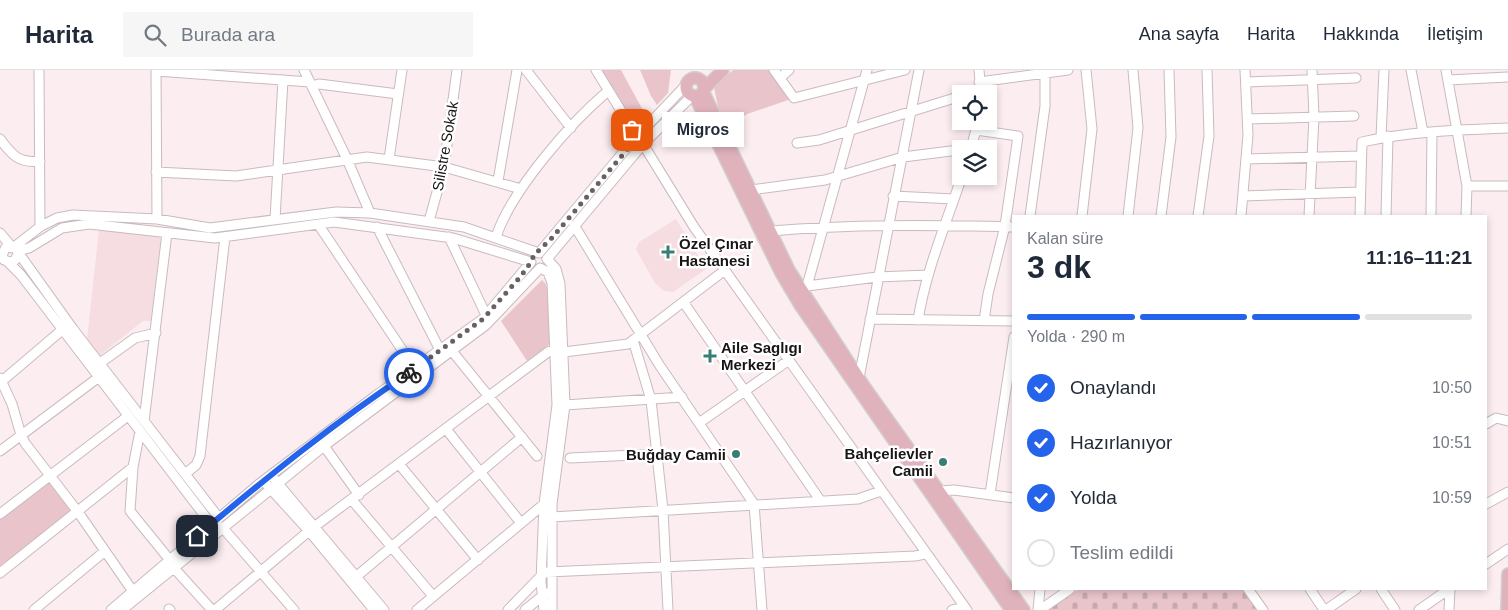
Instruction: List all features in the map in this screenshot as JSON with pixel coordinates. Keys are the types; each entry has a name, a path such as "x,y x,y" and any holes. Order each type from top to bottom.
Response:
{"main road":[{"path":"681,70 695,85 771,231 858,378 1024,610"},
{"path":"695,85 708,70"},
{"path":"695,85 722,70"},
{"path":"695,85 781,273 800,306 1011,610"},
{"path":"1507,610 1508,574"}],"street":[{"path":"39,70 40,227"},
{"path":"304,70 347,159 370,213"},
{"path":"389,159 402,70"},
{"name":"Silistre Sokak","path":"429,220 444,167 457,70"},
{"path":"498,181 517,70"},
{"path":"526,70 571,128"},
{"path":"596,70 694,227 925,554 966,608 952,610"},
{"path":"789,70 777,74 794,98 905,70"},
{"path":"867,70 838,177 804,288 877,277 928,275"},
{"path":"858,378 919,70"},
{"path":"979,70 979,85"},
{"path":"979,82 1068,70"},
{"path":"1082,215 1092,129 1086,70"},
{"path":"1128,215 1138,128 1134,70"},
{"path":"1161,215 1172,137 1169,70"},
{"path":"1198,215 1209,136 1207,70"},
{"path":"1241,215 1248,119 1245,70"},
{"path":"1309,215 1314,117 1312,70"},
{"path":"1384,70 1386,215"},
{"path":"1411,70 1428,132 1431,215"},
{"path":"1446,70 1467,186 1466,215"},
{"path":"157,219 156,71 283,80 398,94"},
{"path":"1030,215 1045,106 1044,73"},
{"path":"1448,80 1508,77"},
{"path":"1247,82 1356,78"},
{"path":"275,220 283,80"},
{"path":"122,610 211,524 374,397 415,369 486,315 531,262 532,257 538,253 640,141 695,85"},
{"path":"111,610 132,590 222,527 324,446 486,325 544,266 547,259 640,141 695,85"},
{"path":"496,237 502,217 521,190 586,110 608,91"},
{"path":"797,143 819,140 952,99"},
{"path":"1248,119 1354,116"},
{"path":"1360,215 1362,142 1384,137 1428,132 1508,128"},
{"path":"984,321 988,294 1009,226 1018,136 993,130"},
{"path":"0,139 16,158 29,162 40,161"},
{"path":"751,190 838,177 903,157 952,151"},
{"path":"1246,159 1361,156"},
{"path":"156,172 236,176 347,159 389,159 444,167 498,181 521,190"},
{"path":"918,320 942,226 959,185"},
{"path":"1467,186 1508,186"},
{"path":"1244,196 1360,192"},
{"path":"893,196 954,199"},
{"path":"2,258 15,260 15,249 40,227 57,218 73,214 157,219 210,228 336,212 370,213 429,220 464,227 545,255 556,269 560,284 557,405 544,504 542,575 544,610"},
{"path":"2,258 4,248 29,248 62,228 89,224 199,237 225,237 334,222 468,241 531,262 535,268 548,272 552,283 565,405 556,467 552,516 552,610"},
{"path":"318,224 415,369"},
{"path":"574,224 641,335 754,504 762,610"},
{"path":"771,231 823,226 1009,226"},
{"path":"377,227 440,350"},
{"path":"144,421 167,233"},
{"path":"0,234 15,249 219,518"},
{"path":"185,474 196,465 200,456 225,237"},
{"path":"449,237 486,315"},
{"path":"2,258 21,275 211,524"},
{"path":"140,432 133,468 130,511 171,563 213,610 312,529 548,352 628,344 725,270"},
{"path":"684,303 820,500"},
{"path":"870,319 1012,322"},
{"path":"62,330 1,379 12,404 21,435 78,512 132,590"},
{"path":"100,362 135,338 156,333"},
{"path":"633,340 651,400 662,510 668,610"},
{"path":"990,494 1012,350"},
{"path":"452,351 537,456"},
{"path":"700,423 789,360"},
{"path":"0,451 99,377"},
{"path":"565,405 682,397"},
{"path":"0,514 128,416"},
{"path":"1488,421 1496,418 1508,421"},
{"path":"446,429 522,524"},
{"path":"357,576 522,438"},
{"path":"324,446 355,497 391,548 433,596"},
{"path":"570,458 656,454"},
{"path":"399,464 478,560"},
{"path":"0,573 133,468"},
{"path":"268,478 312,529 357,576 384,610"},
{"path":"940,491 954,490 1012,498"},
{"path":"552,516 858,498 881,491"},
{"path":"1487,503 1508,492"},
{"path":"421,608 544,504"},
{"path":"222,527 294,610"},
{"path":"312,529 374,610"},
{"path":"1487,563 1508,549"},
{"path":"34,610 105,551"},
{"path":"508,610 542,575 552,572 925,554"},
{"path":"525,610 542,594 552,589"},
{"path":"1039,610 1040,590"},
{"path":"1039,610 1069,590"},
{"path":"1311,590 1325,610 1355,590"},
{"path":"1382,590 1396,610"},
{"path":"1420,610 1449,590"},
{"path":"1449,610 1450,590"},
{"path":"1250,592 1263,610"}],"shaded area":[{"name":"Özel Çınar Hastanesi","path":"676,219 706,269 673,292 664,291 655,283 636,249 639,242"},
{"path":"99,230 161,236 151,321 143,321 99,356 87,340"}],"green space":[{"path":"596,70 621,70 646,116 635,130"},
{"path":"640,70 671,70 668,93 657,105 651,96"},
{"path":"733,70 774,70 794,98 747,114 727,128 718,107 714,87"},
{"path":"542,280 546,284 548,292 550,344 527,361 501,321"},
{"path":"48,480 72,511 0,566 0,517"},
{"path":"1078,590 1244,590 1257,610 1048,610"}],"way so far":[{"path":"409,373 483,319 521,276 531,262 532,257 551,239 637,138 632,130"}],"place":[{"name":"Migros","path":"632,130"},
{"name":"Özel Çınar Hastanesi","path":"668,252"},
{"name":"Aile Saglıgı Merkezi","path":"710,356"},
{"name":"Buğday Camii","path":"736,454"},
{"name":"Bahçelievler Camii","path":"943,462"}],"route":[{"path":"197,536 260,484 374,397 409,373"}]}
